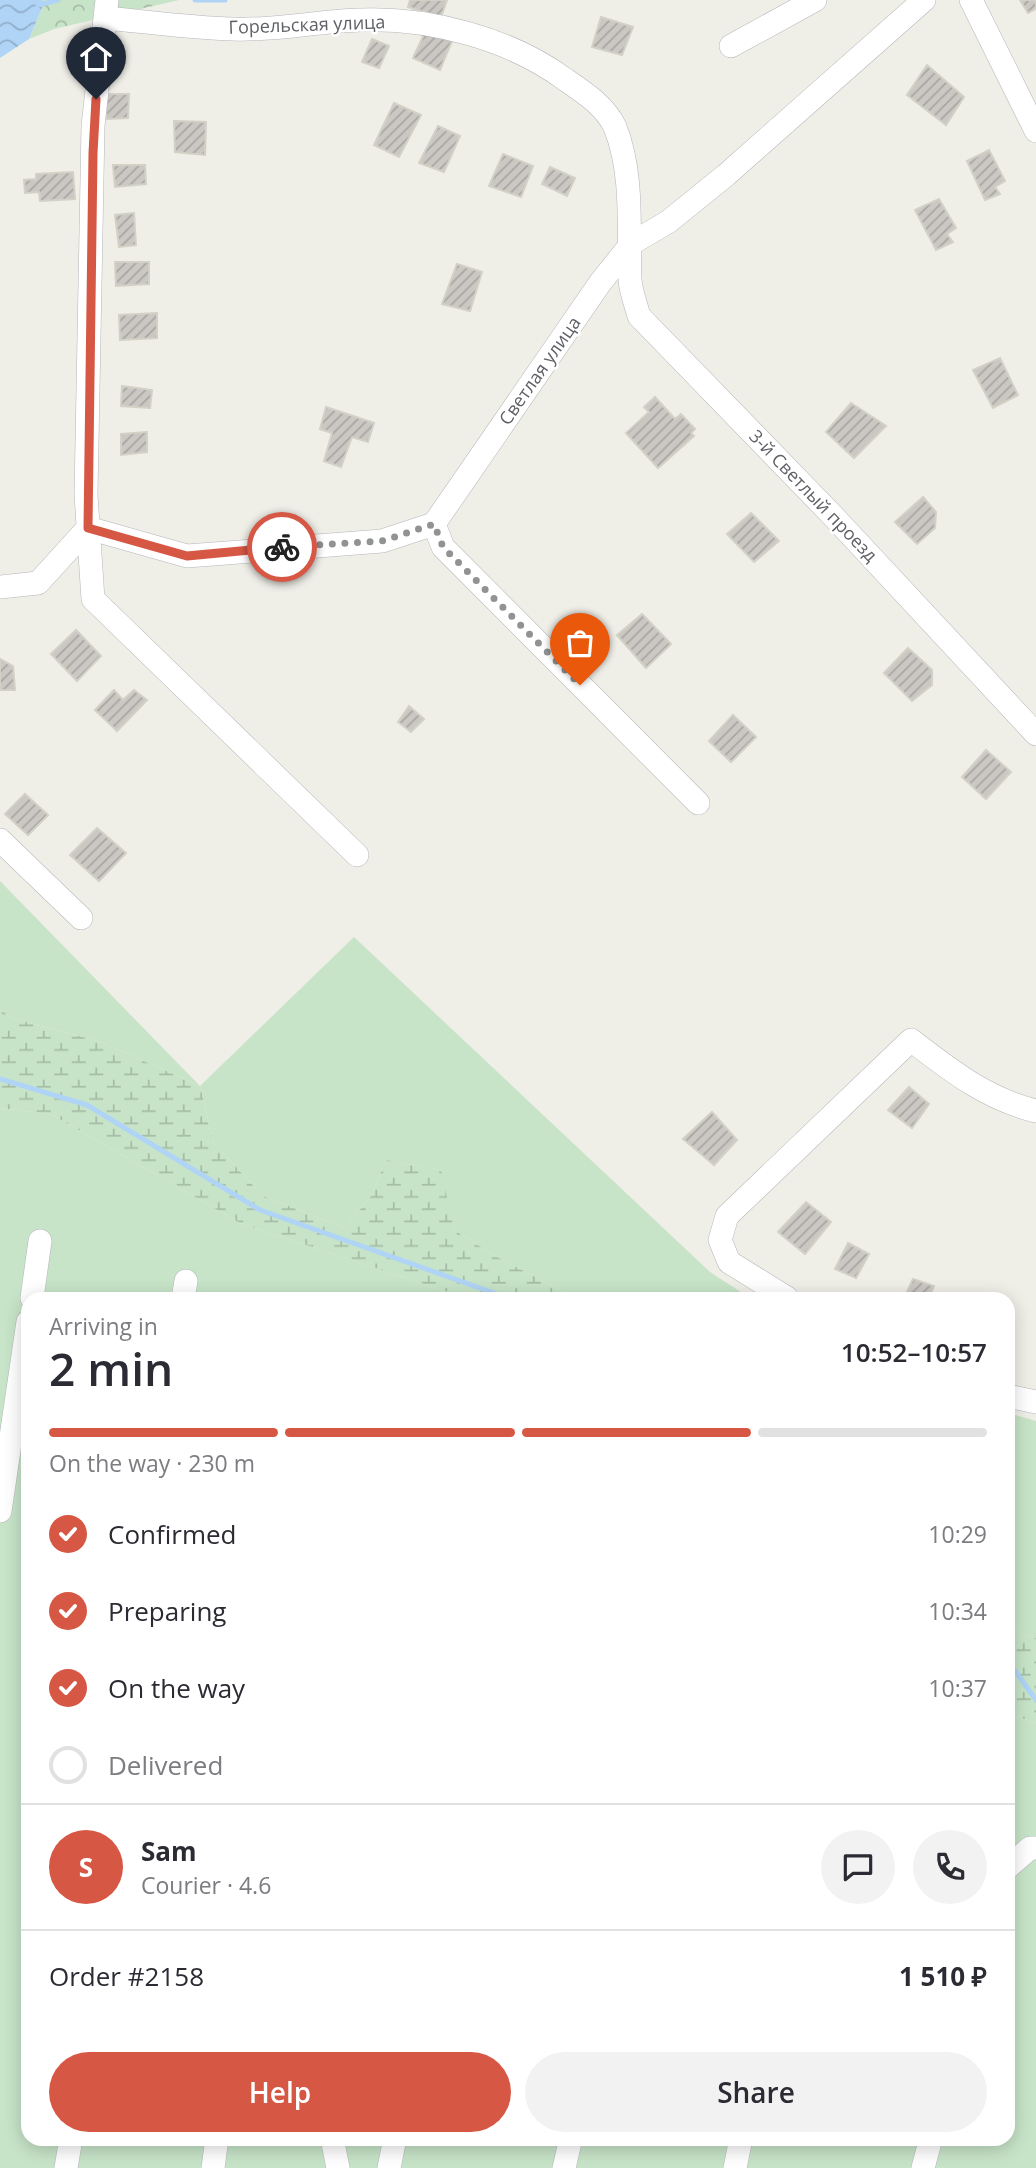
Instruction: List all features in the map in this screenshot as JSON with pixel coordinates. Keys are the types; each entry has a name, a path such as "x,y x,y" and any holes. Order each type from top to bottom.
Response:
{"street":[{"path":"731,46 815,0"},
{"name":"Светлая улица","path":"434,524 600,284 632,243 668,222 726,175 924,0"},
{"path":"971,0 1036,131"},
{"name":"Горельская улица","path":"357,855 93,599 86,495 93,127 106,9 235,30 361,20 410,22 492,42 545,64 592,99 605,111 615,128 622,155 632,243"},
{"name":"3-й Светлый проезд","path":"632,243 630,282 639,316 834,517 1036,734"},
{"path":"0,587 38,583 88,528 187,556 382,541 434,524 443,547 698,803"},
{"path":"0,840 81,918"},
{"path":"777,1292 729,1262 720,1240 727,1216 911,1040 960,1078 1005,1103 1036,1111"},
{"path":"33,1292 40,1241"},
{"path":"0,1511 21,1369"},
{"path":"1015,1398 1036,1402"},
{"path":"1015,1861 1030,1848 1036,1848"},
{"path":"66,2168 70,2146"},
{"path":"213,2168 216,2146"},
{"path":"333,2146 338,2168"},
{"path":"389,2168 393,2146"},
{"path":"564,2168 569,2146"},
{"path":"735,2168 739,2146"},
{"path":"923,2168 928,2146"}],"green space":[{"path":"42,0 179,0 54,29 29,39 44,3"},
{"path":"0,881 200,1086 101,1042 11,1018 0,1009"},
{"path":"354,937 710,1272 741,1292 564,1292 499,1258 454,1230 440,1170 386,1160 371,1196 345,1228 263,1196 214,1143 200,1086"},
{"path":"0,1009 11,1018 101,1042 200,1086 214,1143 263,1196 345,1228 371,1196 386,1160 441,1170 454,1230 499,1258 564,1292 448,1292 240,1223 51,1114 0,1108"},
{"path":"0,1108 51,1114 240,1223 448,1292 21,1292 21,2146 1015,2146 1015,1716 1036,1723 1036,2168 0,2168"},
{"path":"1015,1415 1036,1421 1036,1638 1015,1630"},
{"path":"1015,1630 1036,1638 1036,1723 1015,1716"}],"water":[{"path":"0,0 42,0 44,3 29,39 0,58"}],"building":[{"path":"410,0 447,0 441,17 408,7"},
{"path":"1020,0 1036,0 1036,9 1028,13"},
{"path":"601,17 633,27 622,55 592,47"},
{"path":"425,32 452,41 440,70 413,58"},
{"path":"372,39 389,46 379,68 362,62"},
{"path":"927,65 964,97 946,125 907,95"},
{"path":"104,94 129,94 128,118 107,119"},
{"path":"394,103 421,115 399,157 374,145"},
{"path":"174,121 206,122 205,155 175,152"},
{"path":"438,126 460,136 444,172 419,163"},
{"path":"989,150 1005,181 995,187 1000,194 985,200 967,161"},
{"path":"503,154 533,166 521,197 489,186"},
{"path":"113,165 145,165 146,184 115,187"},
{"path":"550,167 575,178 567,196 542,184"},
{"path":"73,172 75,199 40,201 39,192 25,193 24,180 36,179 36,174"},
{"path":"939,199 956,228 947,234 953,242 936,250 915,210"},
{"path":"134,213 136,245 119,247 115,215"},
{"path":"115,262 149,262 149,284 116,286"},
{"path":"457,264 482,272 470,311 442,304"},
{"path":"157,313 157,338 120,340 119,315"},
{"path":"1000,358 1018,395 993,408 973,370"},
{"path":"122,386 152,390 150,408 121,406"},
{"path":"655,397 675,419 681,414 695,429 691,433 694,436 658,468 626,433 649,412 644,407"},
{"path":"851,403 886,426 854,458 826,432"},
{"path":"326,407 374,423 368,442 352,437 341,467 324,461 332,433 320,429"},
{"path":"147,432 147,452 121,455 121,434"},
{"path":"923,497 936,512 935,528 917,544 895,522"},
{"path":"751,513 779,541 754,562 727,534"},
{"path":"642,614 671,644 646,668 617,635"},
{"path":"76,630 101,656 77,681 51,654"},
{"path":"908,648 932,670 932,685 912,701 884,673"},
{"path":"0,659 13,666 15,690 0,690"},
{"path":"114,690 123,700 134,690 147,700 117,731 95,710"},
{"path":"409,706 424,719 411,732 398,722"},
{"path":"733,715 756,737 731,762 709,741"},
{"path":"986,750 1011,772 986,799 962,777"},
{"path":"25,794 48,815 28,835 5,814"},
{"path":"97,828 126,853 99,881 70,855"},
{"path":"909,1087 929,1104 912,1128 888,1110"},
{"path":"712,1112 737,1140 714,1165 683,1139"},
{"path":"806,1202 831,1222 805,1254 778,1232"},
{"path":"848,1243 869,1254 856,1278 835,1269"},
{"path":"913,1279 934,1286 932,1292 907,1292"}],"waterway":[{"path":"38,5 58,0"},
{"path":"195,0 225,0"},
{"path":"0,1079 87,1105 260,1210 491,1292"},
{"path":"1015,1671 1036,1700"}],"way so far":[{"path":"282,547 382,541 434,524 443,547 580,685"}],"route":[{"path":"96,99 93,127 86,495 88,528 187,556 282,547"}]}
